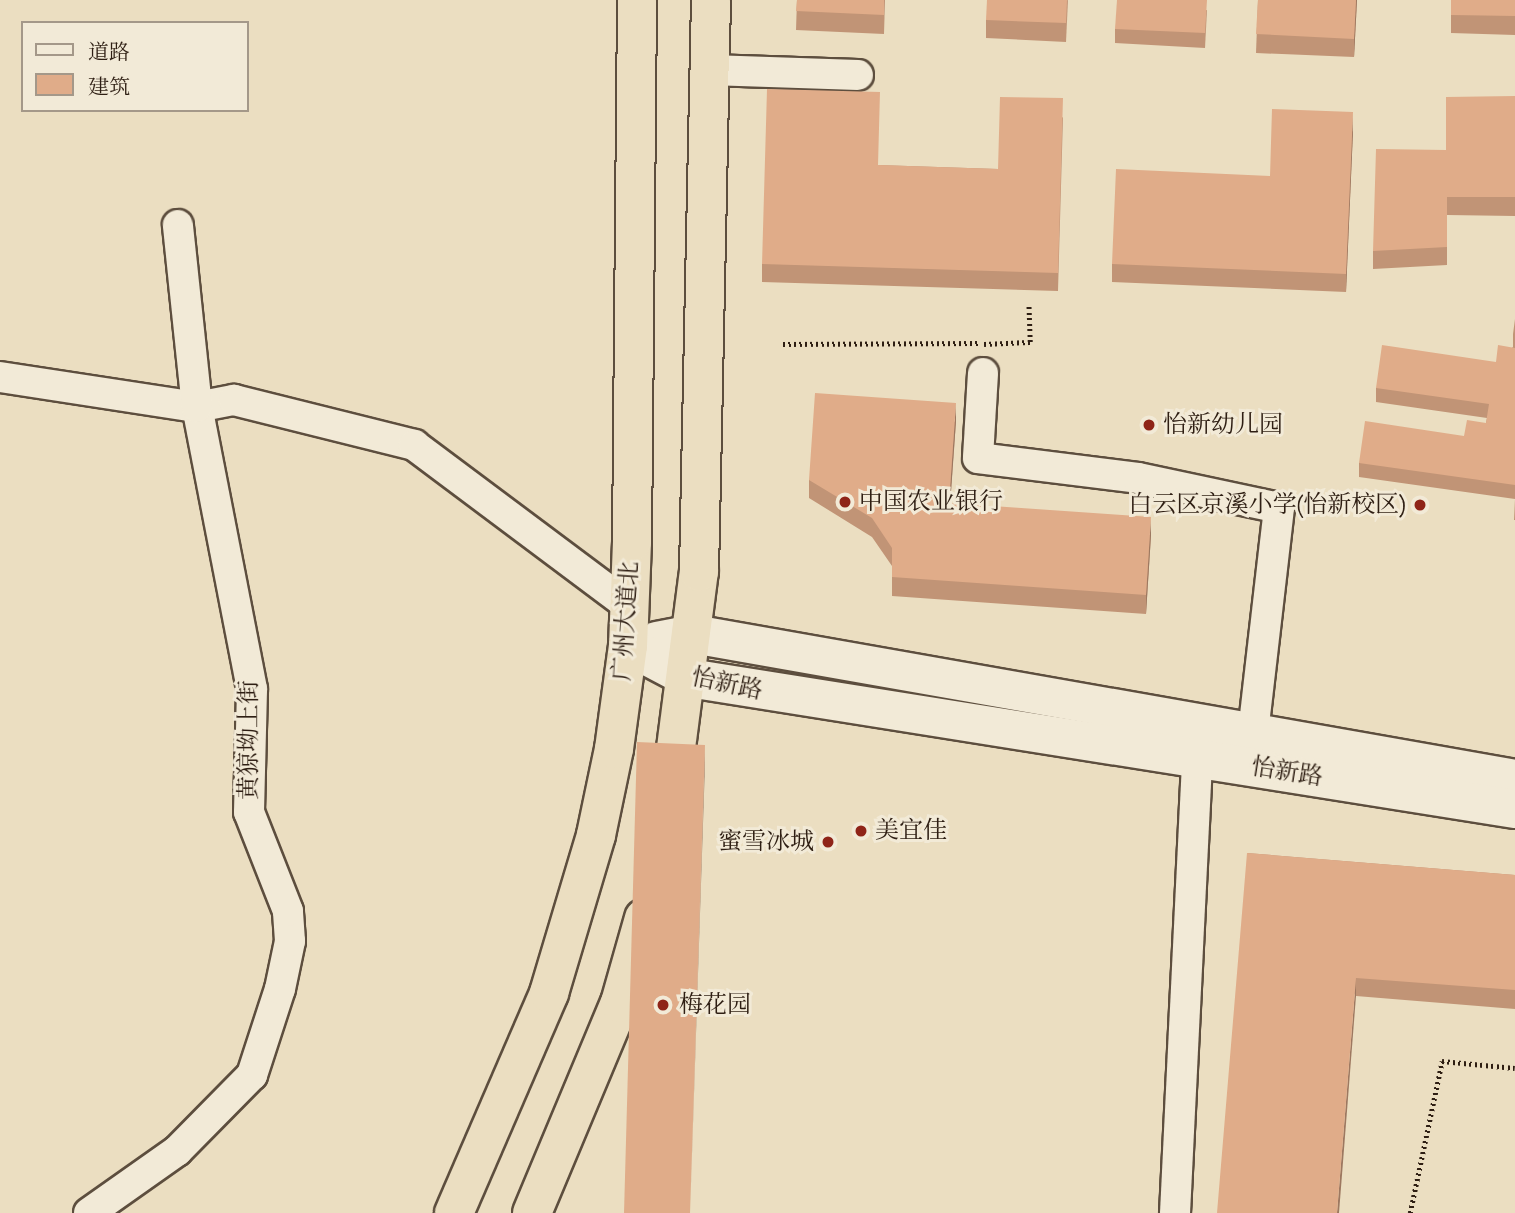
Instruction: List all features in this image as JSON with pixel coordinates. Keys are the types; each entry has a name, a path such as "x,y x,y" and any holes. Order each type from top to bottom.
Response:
{"highway":[{"name":"广州大道北","path":"454,1213 524,1059 570,929 604,794 628,646 637,0"},
{"path":"663,828 689,678 702,515 711,0"},
{"path":"532,1213 620,1003 652,882"}],"main road":[{"name":"怡新路","path":"628,646 693,634 1515,779"},
{"name":"怡新路","path":"628,646 689,678 877,712 1197,758 1515,809"}],"street":[{"path":"710,70 858,75"},
{"name":"黄猄坳上街","path":"89,1213 177,1151 252,1075 280,989 290,941 285,901 249,812 252,689 197,407 178,225"},
{"path":"983,373 978,458 1138,478 1279,508 1254,733"},
{"path":"0,377 197,407 234,400 414,445 629,606"},
{"path":"1175,1213 1197,758"}],"path":[{"path":"783,344 1030,342 1029,304"},
{"path":"983,373 984,343"},
{"path":"1410,1213 1442,1061 1515,1068"}],"building":[{"path":"797,0 884,0 884,15 796,11"},
{"path":"987,0 1067,0 1066,23 986,20"},
{"path":"1117,0 1207,0 1205,33 1115,29"},
{"path":"1258,0 1356,0 1354,39 1256,34"},
{"path":"1451,0 1515,0 1515,16 1451,15"},
{"path":"767,89 880,92 878,165 998,169 1000,97 1063,98 1058,273 762,264"},
{"path":"1515,96 1515,197 1447,197 1447,247 1373,251 1376,149 1446,150 1446,97"},
{"path":"1272,109 1353,112 1346,274 1112,264 1116,169 1270,176"},
{"path":"1382,345 1496,362 1498,345 1515,348 1515,485 1359,463 1365,421 1464,436 1467,420 1486,423 1489,404 1376,388"},
{"path":"815,393 956,403 949,503 1151,517 1146,595 892,577 892,548 872,518 809,480"},
{"name":"梅花园","path":"637,742 705,745 690,1213 624,1213"},
{"path":"1247,853 1515,875 1515,990 1356,978 1337,1213 1217,1213"}],"place":[{"name":"怡新幼儿园","path":"1149,425"},
{"name":"中国农业银行","path":"845,502"},
{"name":"白云区京溪小学(怡新校区)","path":"1420,505"},
{"name":"美宜佳","path":"861,831"},
{"name":"蜜雪冰城","path":"828,842"},
{"name":"梅花园","path":"663,1005"}]}
